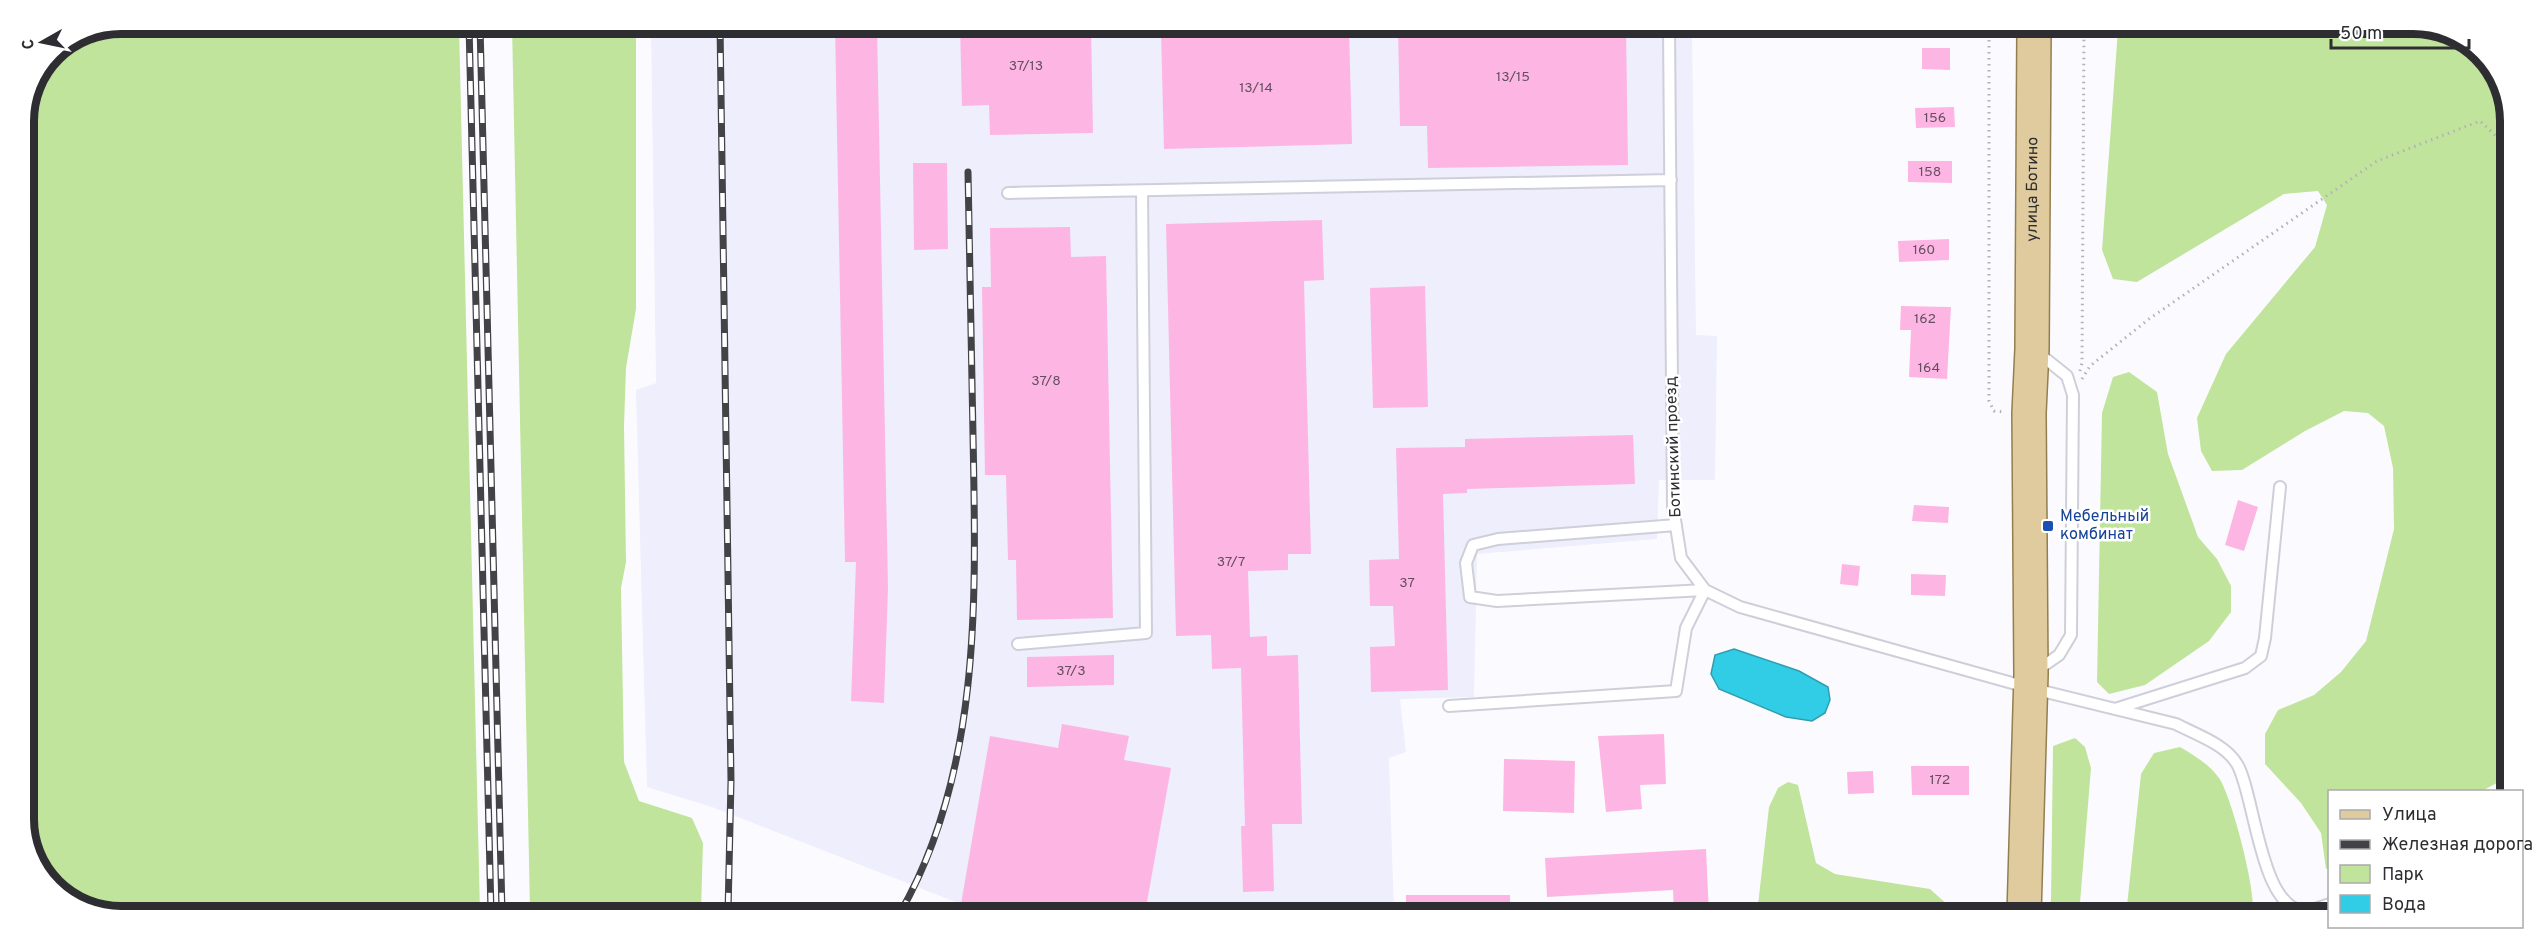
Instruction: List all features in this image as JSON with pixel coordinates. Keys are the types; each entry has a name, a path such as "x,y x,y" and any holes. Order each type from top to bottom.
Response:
{"main road":[{"name":"улица Ботино","path":"2024,905 2030,681 2029,413 2032,349 2034,34"}],"lane":[{"name":"Ботинский проезд","path":"1669,34 1673,507 1681,558 1705,590 1740,607 2030,681 2115,709 2176,724 2219,746 2237,764 2249,796 2257,834 2273,885 2288,903 2292,905"},
{"path":"1008,194 1671,180"},
{"path":"1018,644 1146,633 1142,191"},
{"path":"2030,681 2059,655 2071,635 2073,395 2067,376 2032,349"},
{"path":"2115,709 2244,668 2261,656 2265,638 2280,487"},
{"path":"1449,706 1676,691 1686,628 1705,590 1497,601 1470,597 1466,563 1473,545 1498,539 1676,525"}],"path":[{"path":"1989,34 1989,401 1994,411 2029,413"},
{"path":"2073,395 2082,363 2084,34"},
{"path":"2073,395 2090,366 2149,319 2377,161 2480,121 2500,140"}],"shaded area":[{"path":"651,34 1692,34 1696,335 1717,336 1715,480 1659,480 1657,539 1477,554 1474,697 1400,699 1406,752 1389,758 1394,905 965,905 712,807 647,787 636,390 656,383"}],"green space":[{"path":"122,34 459,34 480,905 105,904 78,894 69,888 52,871 41,852 35,824 34,122 41,88 50,72 72,72 73,49 88,41"},
{"path":"512,34 636,34 636,309 626,368 624,426 626,562 621,588 624,762 639,801 692,818 703,843 701,905 530,905"},
{"path":"2118,34 2413,34 2430,36 2452,43 2466,52 2483,69 2494,88 2500,116 2500,781 2484,790 2328,790 2328,868 2326,869 2321,833 2301,803 2265,764 2265,734 2278,710 2314,695 2341,672 2366,641 2394,529 2393,468 2384,426 2368,413 2344,411 2305,431 2242,470 2212,471 2201,451 2197,418 2226,354 2315,247 2327,205 2318,191 2284,194 2137,282 2113,279 2102,250"},
{"path":"2129,372 2157,392 2168,454 2198,537 2217,559 2231,586 2231,612 2209,641 2145,685 2109,694 2097,682 2102,413 2113,377"},
{"path":"2075,738 2085,747 2091,768 2080,905 2050,905 2053,746"},
{"path":"2180,747 2196,757 2219,778 2237,824 2248,869 2253,905 2127,905 2141,774 2154,753"},
{"path":"1788,782 1798,785 1816,863 1835,874 1930,889 1948,905 1758,905 1769,807 1778,788"}],"water":[{"path":"1734,649 1799,671 1828,687 1830,700 1825,713 1812,721 1786,717 1719,689 1711,674 1715,655"}],"building":[{"path":"835,34 877,34 888,588 884,703 851,701 856,562 845,562"},
{"path":"960,34 1091,34 1093,133 990,135 989,105 962,106"},
{"path":"1161,34 1349,34 1352,144 1164,149"},
{"path":"1398,34 1626,34 1628,165 1428,168 1427,126 1400,126"},
{"path":"1922,48 1950,48 1950,70 1922,69"},
{"path":"1954,107 1955,127 1916,128 1915,108"},
{"path":"1908,161 1952,161 1952,183 1908,182"},
{"path":"913,163 947,163 948,249 914,250"},
{"path":"1322,220 1324,280 1304,281 1311,554 1288,554 1288,570 1248,571 1250,637 1267,636 1267,656 1298,655 1302,824 1272,824 1274,891 1243,892 1241,826 1245,826 1241,668 1212,669 1211,635 1176,636 1166,224"},
{"path":"1070,227 1071,257 1106,256 1113,618 1017,620 1016,560 1008,560 1006,475 985,475 982,287 991,287 990,228"},
{"path":"1949,239 1949,260 1899,262 1898,241"},
{"path":"1425,286 1428,407 1373,408 1370,288"},
{"path":"1901,306 1951,307 1947,379 1909,377 1911,330 1900,330"},
{"path":"1633,435 1635,484 1467,489 1467,493 1443,494 1448,690 1371,692 1370,647 1395,646 1393,606 1370,606 1369,560 1399,559 1396,448 1465,447 1465,439"},
{"path":"2238,500 2258,507 2244,551 2225,545"},
{"path":"1914,505 1949,507 1948,523 1912,521"},
{"path":"1842,564 1860,566 1858,586 1840,584"},
{"path":"1911,574 1946,575 1945,596 1911,595"},
{"path":"1114,655 1114,685 1027,687 1027,657"},
{"path":"1062,724 1129,736 1124,760 1171,768 1146,905 961,904 990,736 1058,748"},
{"path":"1664,734 1666,784 1640,785 1642,809 1606,812 1598,736"},
{"path":"1504,759 1575,761 1574,813 1503,811"},
{"path":"1911,766 1969,766 1969,795 1912,795"},
{"path":"1873,771 1874,793 1848,794 1847,772"},
{"path":"1706,849 1709,905 1674,905 1673,890 1547,897 1545,858"},
{"path":"1406,895 1510,895 1510,905 1406,905"}],"railway":[{"path":"469,34 491,905"},
{"path":"480,34 502,905"},
{"path":"720,34 731,781 728,905"},
{"path":"904,905 927,858 946,800 960,741 968,680 973,619 974,557 968,172"}],"place":[{"name":"Мебельный комбинат","path":"2048,526"}]}
